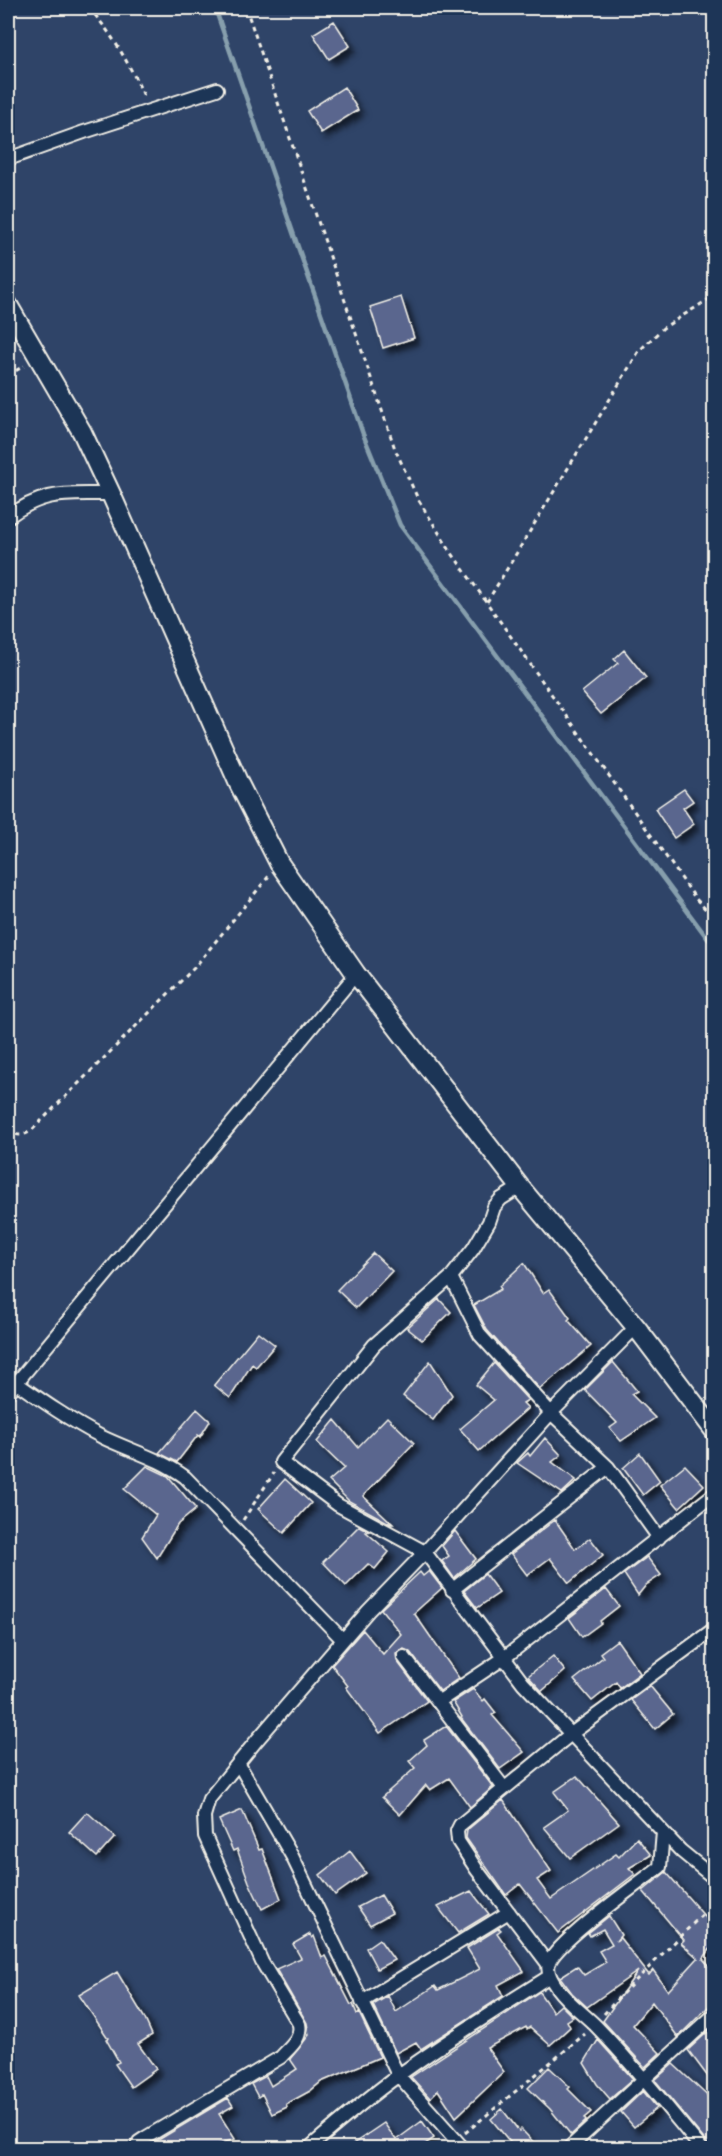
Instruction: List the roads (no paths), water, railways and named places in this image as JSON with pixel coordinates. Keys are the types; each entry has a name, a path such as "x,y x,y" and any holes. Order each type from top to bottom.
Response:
{"street":[{"path":"8,159 217,89"},
{"path":"8,305 82,432 239,784 279,863 356,974 519,1187 636,1328 714,1430"},
{"path":"8,517 24,505 51,495 111,494"},
{"path":"8,1393 12,1380 356,974"},
{"path":"519,1187 501,1199 494,1207 489,1222 473,1249 451,1277 374,1345 281,1462 338,1505 424,1552 523,1683 681,1851 714,1878"},
{"path":"451,1277 480,1335 551,1413 608,1467 659,1538"},
{"path":"136,2148 145,2138 281,2057 296,2041 300,2032 298,2024 262,1962 205,1836 204,1816 209,1799 343,1640 551,1413 636,1328"},
{"path":"12,1380 103,1438 168,1464 237,1529 343,1640"},
{"path":"452,1590 608,1467"},
{"path":"438,1702 504,1658 714,1494"},
{"path":"701,2148 645,2080 596,2026 568,2001 549,1970 458,1841 457,1831 460,1824 571,1734 714,1629"},
{"path":"404,1657 504,1788"},
{"path":"238,1763 292,1856 398,2075 463,2148"},
{"path":"309,2148 398,2075 549,1970 556,1951 570,1938 660,1867 663,1832"},
{"path":"362,2002 509,1912"},
{"path":"568,2148 714,2015"}],"waterway":[{"path":"215,8 363,434 400,525 708,939 714,944"}]}
